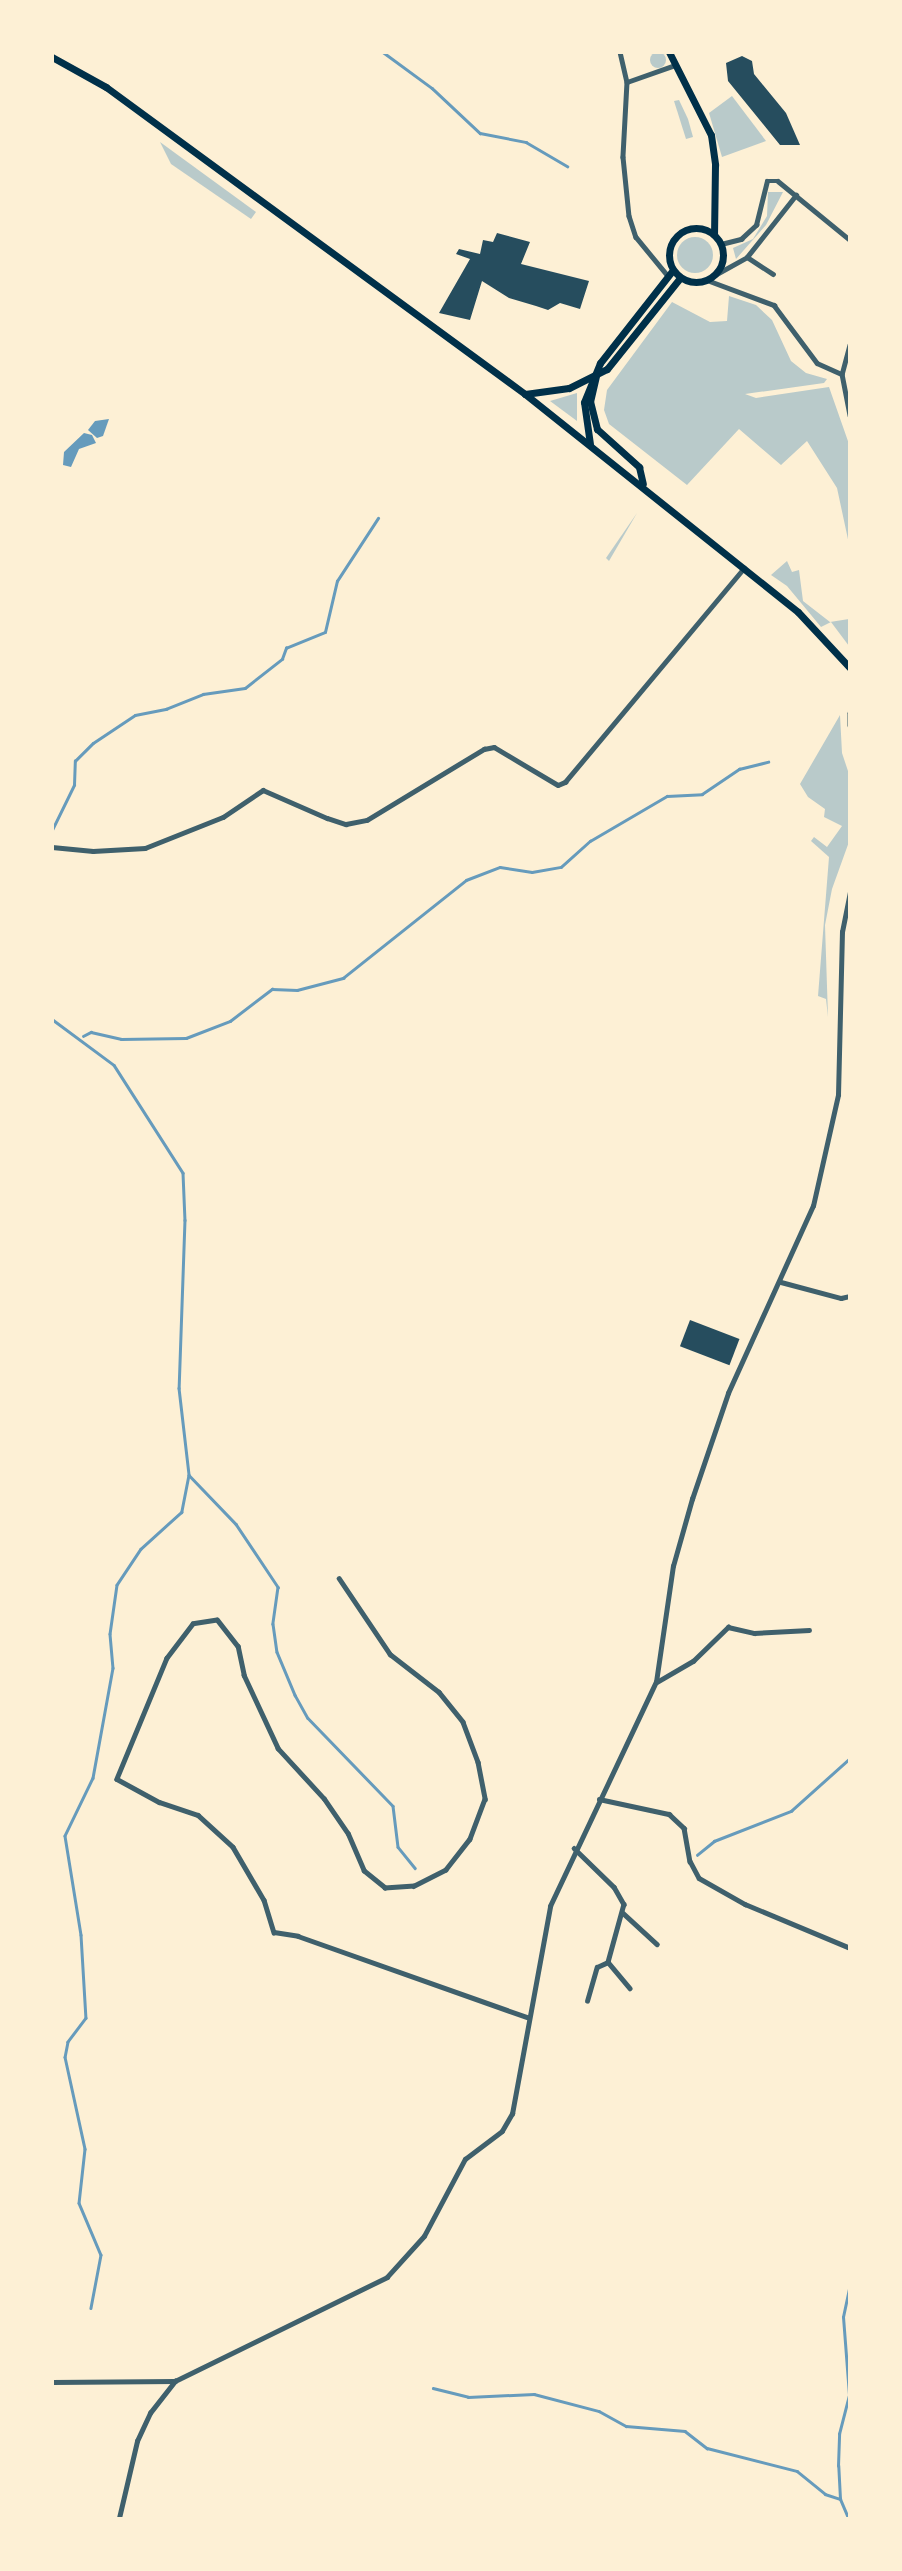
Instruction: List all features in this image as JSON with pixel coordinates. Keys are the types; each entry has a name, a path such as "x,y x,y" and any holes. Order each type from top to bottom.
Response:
{"main road":[{"path":"669,52 710,135 715,164 714,234"},
{"path":"52,57 106,87 526,394 643,485 798,612 849,668"},
{"path":"590,444 583,416 600,363 670,273 669,250 681,233 701,228 714,234 721,244 722,264 710,278 680,278 670,273"},
{"path":"526,394 555,391 596,376 607,369 680,278"},
{"path":"596,376 590,401 597,429 639,467 643,485"}],"street":[{"path":"620,52 627,82 623,157 629,216 636,237 670,273"},
{"path":"627,82 675,65"},
{"path":"721,244 741,239 756,225 767,181 778,181 849,240"},
{"path":"710,278 747,257 796,195"},
{"path":"747,257 773,274"},
{"path":"710,278 774,305 817,363 842,374"},
{"path":"849,345 842,374 849,415"},
{"path":"52,846 93,851 145,848 223,817 263,790 346,824 367,820 494,747 558,785 565,782 744,568"},
{"path":"849,713 849,724"},
{"path":"52,2382 175,2381 359,2292 402,2262 424,2236 465,2159 502,2131 512,2114 550,1906 573,1848 656,1682 673,1566 692,1499 728,1393 813,1206 836,1115 842,1048 842,932 849,892"},
{"path":"780,1282 841,1298 849,1296"},
{"path":"339,1578 390,1654 439,1692 463,1721 478,1762 485,1799 470,1839 446,1870 414,1886 385,1888 364,1871 348,1834 324,1799 278,1749 244,1676 238,1647 217,1620 193,1623 167,1658 117,1779 159,1802 198,1815 233,1847 264,1900 275,1932 298,1936 528,2018"},
{"path":"656,1682 693,1661 727,1627 754,1633 809,1630"},
{"path":"599,1799 669,1814 684,1828 690,1861 699,1878 745,1904 849,1948"},
{"path":"573,1848 614,1887 624,1904 608,1962 597,1967 587,2001"},
{"path":"623,1913 657,1944"},
{"path":"608,1962 630,1988"},
{"path":"120,2518 137,2441 150,2413 175,2381"}],"shaded area":[{"path":"658,52 666,60 658,68 650,60"},
{"path":"732,96 766,141 722,157 709,113"},
{"path":"679,100 693,137 686,139 674,101"},
{"path":"160,142 256,212 251,219 171,164"},
{"path":"768,192 783,192 766,225 736,259 733,248 753,239 767,216"},
{"path":"695,237 708,242 713,255 708,268 695,273 682,268 677,255 682,242"},
{"path":"729,296 756,305 772,320 791,361 806,373 827,379 824,383 745,394 756,398 829,387 849,444 849,544 837,488 807,441 781,465 739,429 687,485 609,424 604,410 607,390 672,302 710,322 727,321"},
{"path":"577,393 577,421 550,401"},
{"path":"637,513 609,561 606,558"},
{"path":"787,561 792,572 799,570 803,601 830,622 849,619 849,646 831,622 821,627 787,586 771,575"},
{"path":"840,715 842,753 849,774 850,839 832,889 825,925 828,1017 826,999 818,996 829,857 811,841 814,837 827,847 842,826 824,817 825,809 808,797 800,784"}],"water":[{"path":"109,419 103,436 97,438 88,430 95,421"},
{"path":"84,433 92,435 96,443 79,449 71,467 63,465 64,452"}],"building":[{"path":"742,56 752,61 754,74 786,113 800,145 780,145 728,81 726,63"},
{"path":"497,233 530,242 521,264 589,281 580,309 560,303 548,310 509,298 482,281 470,320 439,313 470,259 456,254 459,249 480,254 483,240 493,242"},
{"path":"690,1320 739,1339 729,1365 680,1346"}],"waterway":[{"path":"383,52 432,88 480,133 526,142 567,166"},
{"path":"52,830 74,785 75,761 93,743 135,715 166,709 203,694 245,688 282,659 286,648 325,632 337,581 378,518"},
{"path":"83,1036 91,1032 121,1039 186,1038 230,1021 272,989 297,990 343,978 466,880 500,867 532,872 561,867 590,841 667,796 702,794 739,769 768,762"},
{"path":"52,1019 114,1065 183,1173 185,1220 179,1388 189,1475 182,1512 141,1549 117,1585 110,1634 113,1668 93,1778 65,1836 81,1935 86,2018 68,2042 65,2057 85,2149 79,2203 101,2255 91,2308"},
{"path":"189,1475 236,1524 278,1587 273,1624 277,1652 295,1695 308,1718 393,1806 398,1847 415,1868"},
{"path":"697,1855 714,1841 791,1811 850,1758"},
{"path":"848,2518 840,2499 838,2466 839,2434 849,2395 843,2317 850,2283"},
{"path":"433,2388 468,2397 534,2394 599,2411 626,2426 685,2431 707,2448 797,2471 825,2494 840,2499"}]}
